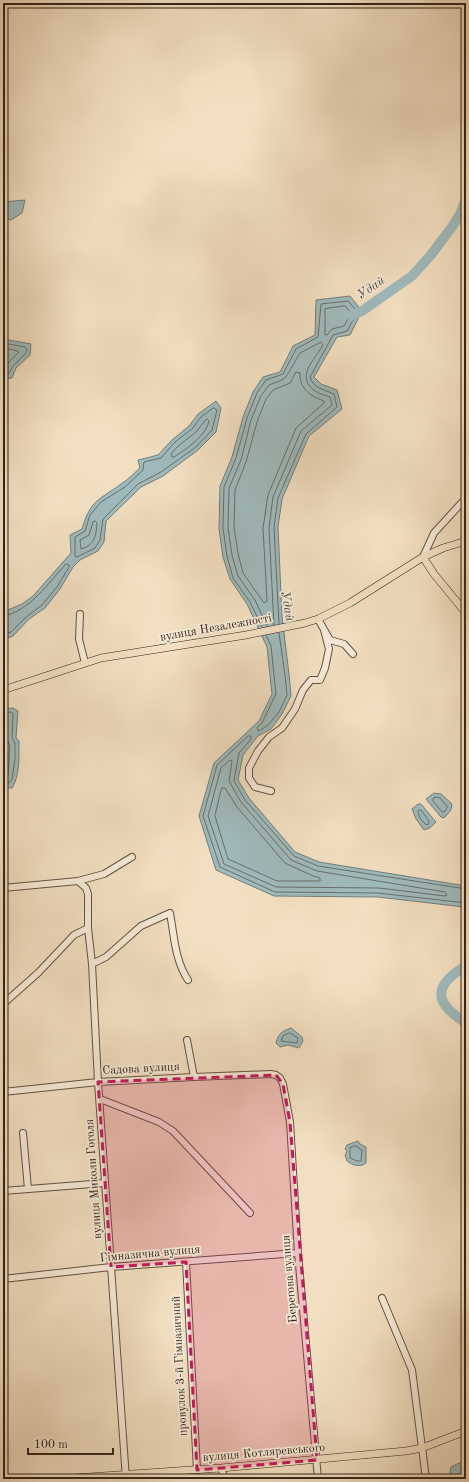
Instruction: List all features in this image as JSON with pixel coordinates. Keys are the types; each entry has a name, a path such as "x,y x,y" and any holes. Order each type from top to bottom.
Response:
{"main road":[{"name":"вулиця Незалежності","path":"3,690 101,658 246,634 305,623 318,619 350,603 423,557 443,548 465,542"},
{"path":"423,557 434,574 466,613"},
{"name":"вулиця Котляревського","path":"59,1479 126,1477 317,1460 422,1448 466,1432"}],"street":[{"path":"423,557 434,533 466,498"},
{"path":"80,614 79,639 85,663"},
{"path":"318,619 330,640 344,644 353,654"},
{"path":"271,791 255,787 249,778 249,768 258,751 269,737 282,728 295,709 303,690 311,680 320,680 325,668 328,649 324,630"},
{"path":"3,888 78,881 104,874 132,857"},
{"name":"вулиця Миколи Гоголя","path":"78,881 86,888 88,894 88,928 92,964 98,1082 126,1477"},
{"path":"92,964 106,957 141,926 170,913 177,955 183,972 188,980"},
{"path":"3,1004 38,973 74,935 88,928"},
{"path":"187,1040 194,1077"},
{"name":"Садова вулиця","path":"3,1092 98,1082 194,1077 271,1074 280,1078"},
{"name":"Берегова вулиця","path":"280,1078 284,1084 290,1122 298,1253 318,1479"},
{"path":"100,1099 159,1122 173,1131 250,1214"},
{"path":"23,1133 28,1189"},
{"path":"3,1191 105,1183"},
{"name":"Гімназична вулиця","path":"3,1279 111,1267 298,1253"},
{"name":"провулок 3-й Гімназичний","path":"186,1262 197,1470"},
{"path":"382,1298 412,1370 426,1479"},
{"path":"221,1468 225,1479"}],"highlighted area":[{"path":"276,1075 283,1084 290,1122 317,1460 197,1470 186,1262 111,1267 98,1082"}],"water":[{"path":"25,200 22,213 11,220 3,218 3,202"},
{"path":"350,296 362,311 350,335 337,337 314,377 321,384 337,390 342,409 309,436 282,499 278,527 282,617 291,696 282,714 271,729 258,736 243,755 238,780 249,798 295,852 319,862 466,886 466,906 464,907 378,897 274,896 216,870 199,816 214,763 259,721 272,694 267,647 247,604 230,579 223,557 219,529 220,486 232,457 243,417 253,392 263,377 280,372 293,346 315,335 316,300"},
{"path":"9,340 31,344 30,355 16,368 12,378 3,379 3,341"},
{"path":"216,401 221,408 216,432 198,450 163,476 141,487 106,521 104,542 98,551 80,560 73,567 60,589 45,608 29,619 13,636 3,640 3,612 22,604 33,596 71,553 70,535 82,529 85,519 92,506 126,481 140,468 138,460 158,455 172,440 189,426 198,414"},
{"path":"13,708 18,711 16,738 19,741 19,753 18,772 12,788 3,787 3,709"},
{"path":"434,793 441,794 452,804 451,810 444,818 441,817 426,799"},
{"path":"418,804 421,804 436,822 430,828 424,830 416,819 412,809"},
{"path":"291,1028 302,1037 303,1041 299,1048 288,1045 280,1047 276,1043 279,1035"},
{"path":"358,1141 366,1147 366,1163 359,1166 347,1161 345,1155 347,1145"},
{"path":"466,1461 466,1479 449,1479 451,1467"}],"waterway":[{"name":"Удай","path":"351,316 362,311 412,276 430,256 452,227 460,214 466,199"},
{"name":"Удай","path":"466,966 455,973 447,981 441,994 443,1001 448,1008 455,1016 466,1023"}]}
